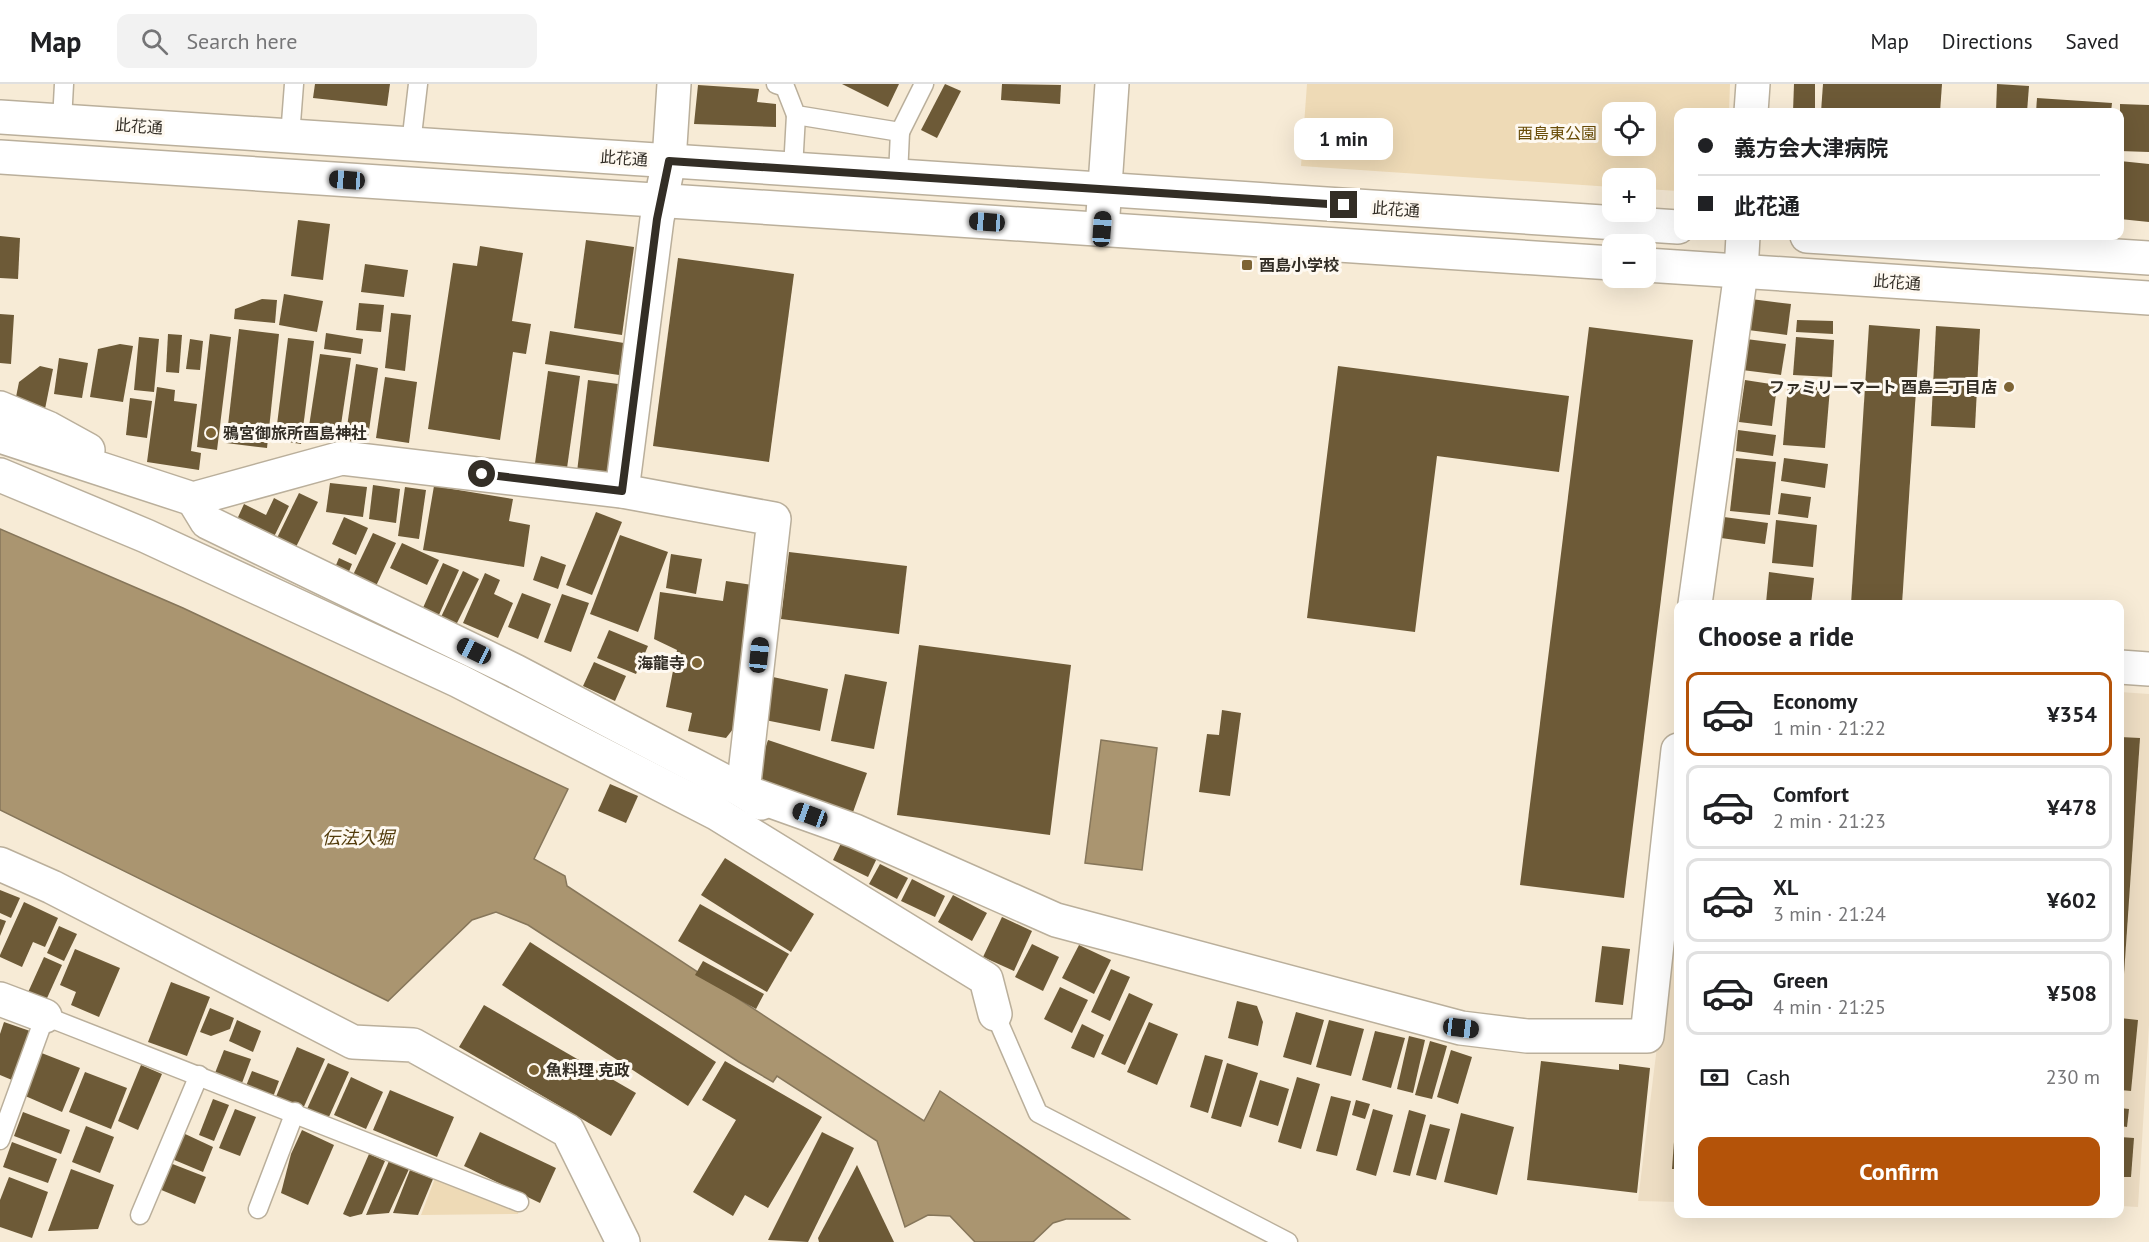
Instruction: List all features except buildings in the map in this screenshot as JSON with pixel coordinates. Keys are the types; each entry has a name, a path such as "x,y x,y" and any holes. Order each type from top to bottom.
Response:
{"street":[{"path":"622,491 661,201 669,161 674,84"},
{"path":"1102,229 1112,84"},
{"path":"1751,108 1753,84"},
{"name":"此花通","path":"0,117 1674,227"},
{"path":"0,158 1602,262"},
{"path":"1696,600 1741,272 1743,240"},
{"path":"1869,240 2149,258"},
{"name":"此花通","path":"1656,267 2149,298"},
{"path":"0,408 48,428 145,481"},
{"path":"0,436 145,481 193,499 342,458 622,491 774,519 743,791"},
{"path":"0,475 147,536 459,681 716,813 986,979 995,1014"},
{"path":"193,499 207,522 515,671 743,791 802,830"},
{"path":"2124,667 2149,669"},
{"path":"743,791 855,831 1056,920 1461,1028 1527,1036 1647,1036 1674,787"},
{"path":"0,864 52,887 353,1042 413,1045 568,1131 623,1242"},
{"path":"0,999 45,1016"}],"lane":[{"path":"62,121 64,84"},
{"path":"290,136 294,84"},
{"path":"411,144 418,84"},
{"path":"776,84 785,87 796,115 793,169"},
{"path":"898,176 900,132 924,84"},
{"path":"796,115 900,132"},
{"path":"995,1014 1038,1113 1288,1242"},
{"path":"0,1140 8,1095 45,1016 295,1112 519,1202"},
{"path":"140,1215 199,1075"},
{"path":"258,1209 295,1112"}],"shaded area":[{"path":"2124,692 2149,694 2149,1025 2138,1207 2124,1206"},
{"path":"1674,908 1674,1202 1638,1201"}],"green space":[{"name":"酉島東公園","path":"1307,84 1730,84 1729,108 1674,108 1674,191 1656,190 1656,168 1602,168 1602,186 1301,166"},
{"path":"437,1173 520,1207 518,1214 421,1215"}],"water":[{"name":"伝法入堀","path":"0,529 183,608 568,789 534,859 565,876 567,886 924,1121 940,1091 1129,1219 1066,1219 1053,1223 1033,1242 975,1242 950,1216 928,1215 905,1227 877,1141 777,1076 773,1082 739,1062 528,925 496,912 472,920 388,1001 0,810"},
{"path":"1101,740 1157,748 1142,870 1085,863"}],"place":[{"name":"酉島小学校","path":"1247,265"},
{"name":"ファミリーマート 酉島二丁目店","path":"2009,387"},
{"name":"鴉宮御旅所酉島神社","path":"211,433"},
{"name":"海龍寺","path":"697,663"},
{"name":"魚料理 克政","path":"534,1070"}],"route":[{"path":"482,474 622,491 657,219 669,161 1344,205"}]}
